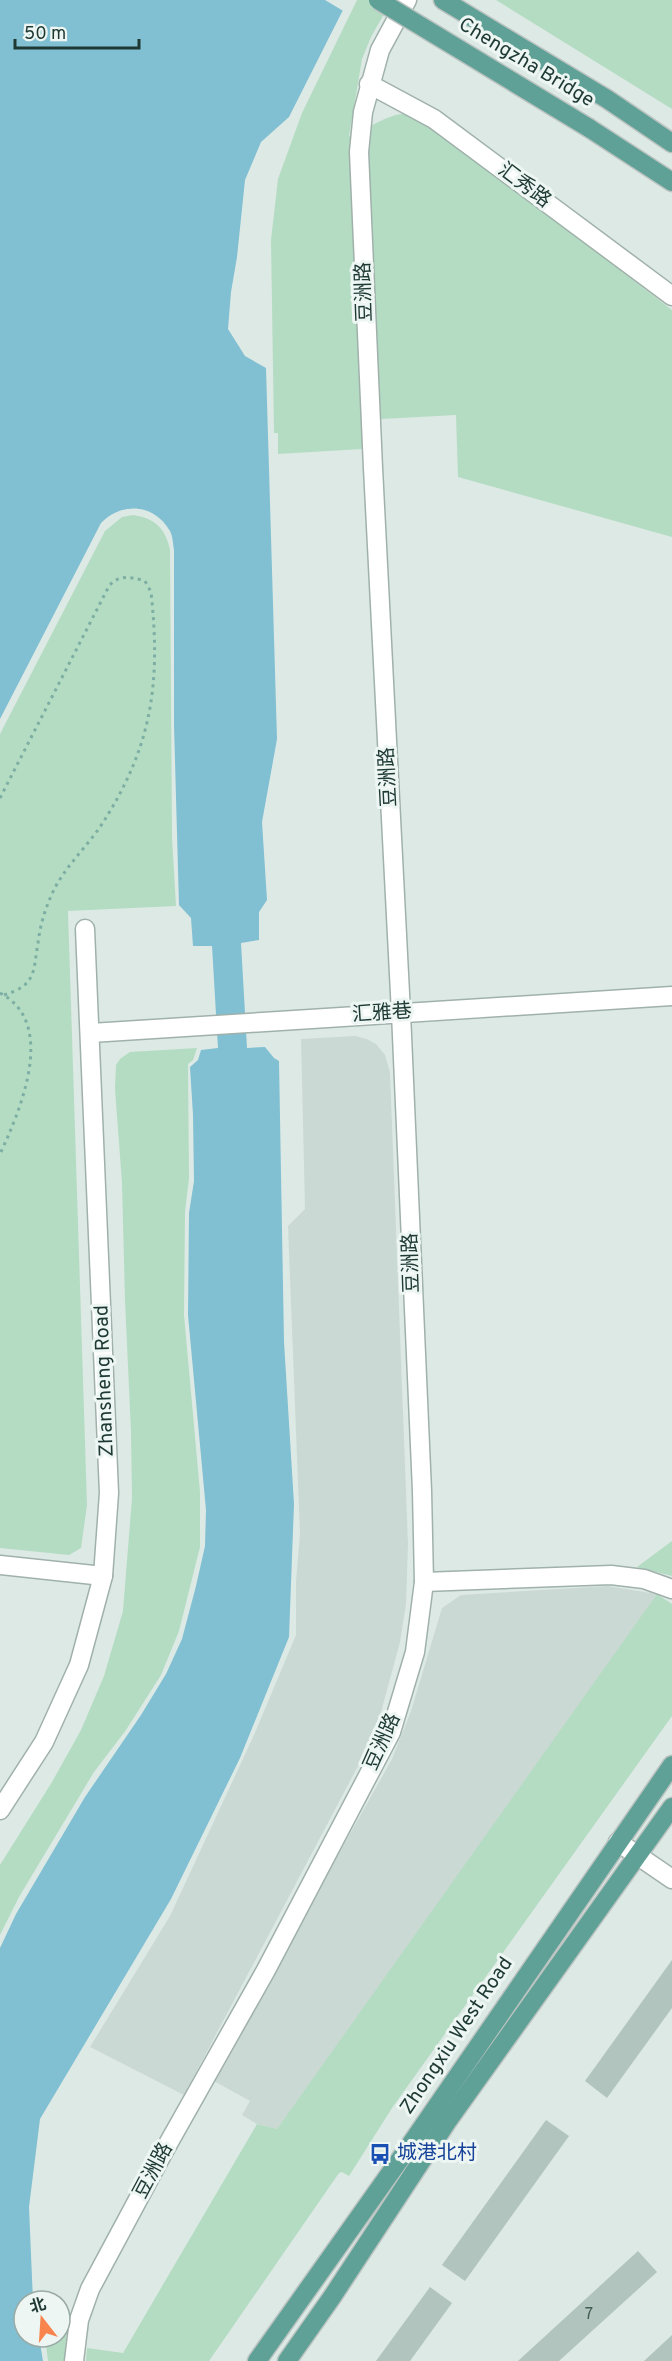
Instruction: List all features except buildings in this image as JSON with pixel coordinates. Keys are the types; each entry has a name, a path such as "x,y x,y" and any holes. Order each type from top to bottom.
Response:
{"main road":[{"name":"Chengzha Bridge","path":"378,0 589,128 672,182"},
{"name":"Chengzha Bridge","path":"443,0 607,99 672,143"},
{"name":"Zhongxiu West Road","path":"257,2361 408,2148 672,1765"},
{"name":"Zhongxiu West Road","path":"287,2361 447,2122 672,1807"}],"street":[{"name":"豆洲路","path":"74,2361 79,2320 90,2289 266,1970 392,1732 415,1652 424,1582 421,1479 359,152 363,112 369,84 380,50 407,0"},
{"name":"汇秀路","path":"369,84 434,119 672,296"},
{"name":"Zhansheng Road","path":"0,1810 44,1742 79,1665 103,1576 109,1493 86,929"},
{"name":"汇雅巷","path":"91,1033 672,996"},
{"path":"0,1565 103,1576"},
{"path":"424,1582 611,1575 644,1579 672,1589"},
{"path":"618,1842 672,1879"}],"path":[{"path":"0,798 109,586 122,577 145,581 151,592 156,670 142,744 135,763 103,822 54,889 45,914 38,942 37,962 30,980 16,991 4,995"},
{"path":"0,993 13,1001 21,1013 27,1024 31,1047 26,1086 0,1154"}],"shaded area":[{"path":"355,1036 376,1044 385,1055 390,1072 408,1544 406,1604 400,1642 380,1716 367,1749 184,2095 90,2047 170,1916 254,1735 296,1635 296,1581 300,1534 288,1226 305,1209 301,1039"},
{"path":"608,1586 657,1594 469,1869 277,2129 257,2124 242,2115 250,2101 212,2080 392,1759 411,1711 442,1608 461,1595"}],"green space":[{"path":"357,0 392,0 371,37 362,59 349,136 386,118 401,114 419,118 672,310 672,537 458,477 456,415 363,420 362,449 278,454 278,433 274,433 271,240 278,179 302,113"},
{"path":"496,0 672,0 672,109"},
{"path":"133,515 148,519 158,526 166,536 170,550 172,837 176,906 68,911 87,1505 81,1548 69,1555 0,1548 0,734 105,531 122,517"},
{"path":"197,1048 193,1060 188,1064 189,1178 185,1212 184,1315 200,1492 200,1547 179,1631 161,1675 126,1730 94,1772 19,1897 0,1935 0,1865 52,1782 81,1730 104,1676 123,1611 132,1498 122,1183 115,1089 116,1065 130,1052"},
{"path":"672,1541 672,1576 637,1567"},
{"path":"657,1594 672,1604 672,1716 392,2108 349,2176 342,2172 339,2173 209,2361 86,2361 87,2348 123,2353 257,2124 277,2129"},
{"path":"46,2349 66,2349 65,2361 48,2361"}],"water":[{"path":"0,0 348,0 289,117 261,142 245,180 228,329 245,356 266,368 277,739 262,822 267,900 259,912 259,940 241,943 247,1048 265,1047 279,1061 284,1342 294,1504 289,1637 240,1758 171,1899 40,2119 29,2207 32,2289 12,2289 12,2349 41,2349 43,2361 0,2361 0,1948 16,1914 85,1797 166,1674 182,1639 205,1546 206,1510 188,1315 189,1213 194,1181 190,1067 198,1060 201,1050 218,1048 212,946 193,946 191,918 179,905 174,725 174,550 170,531 155,515 137,509 127,509 118,511 101,523 0,719"}],"pier":[{"path":"325,0 351,0 345,12"}],"place":[{"name":"城港北村","path":"380,2154"}]}
